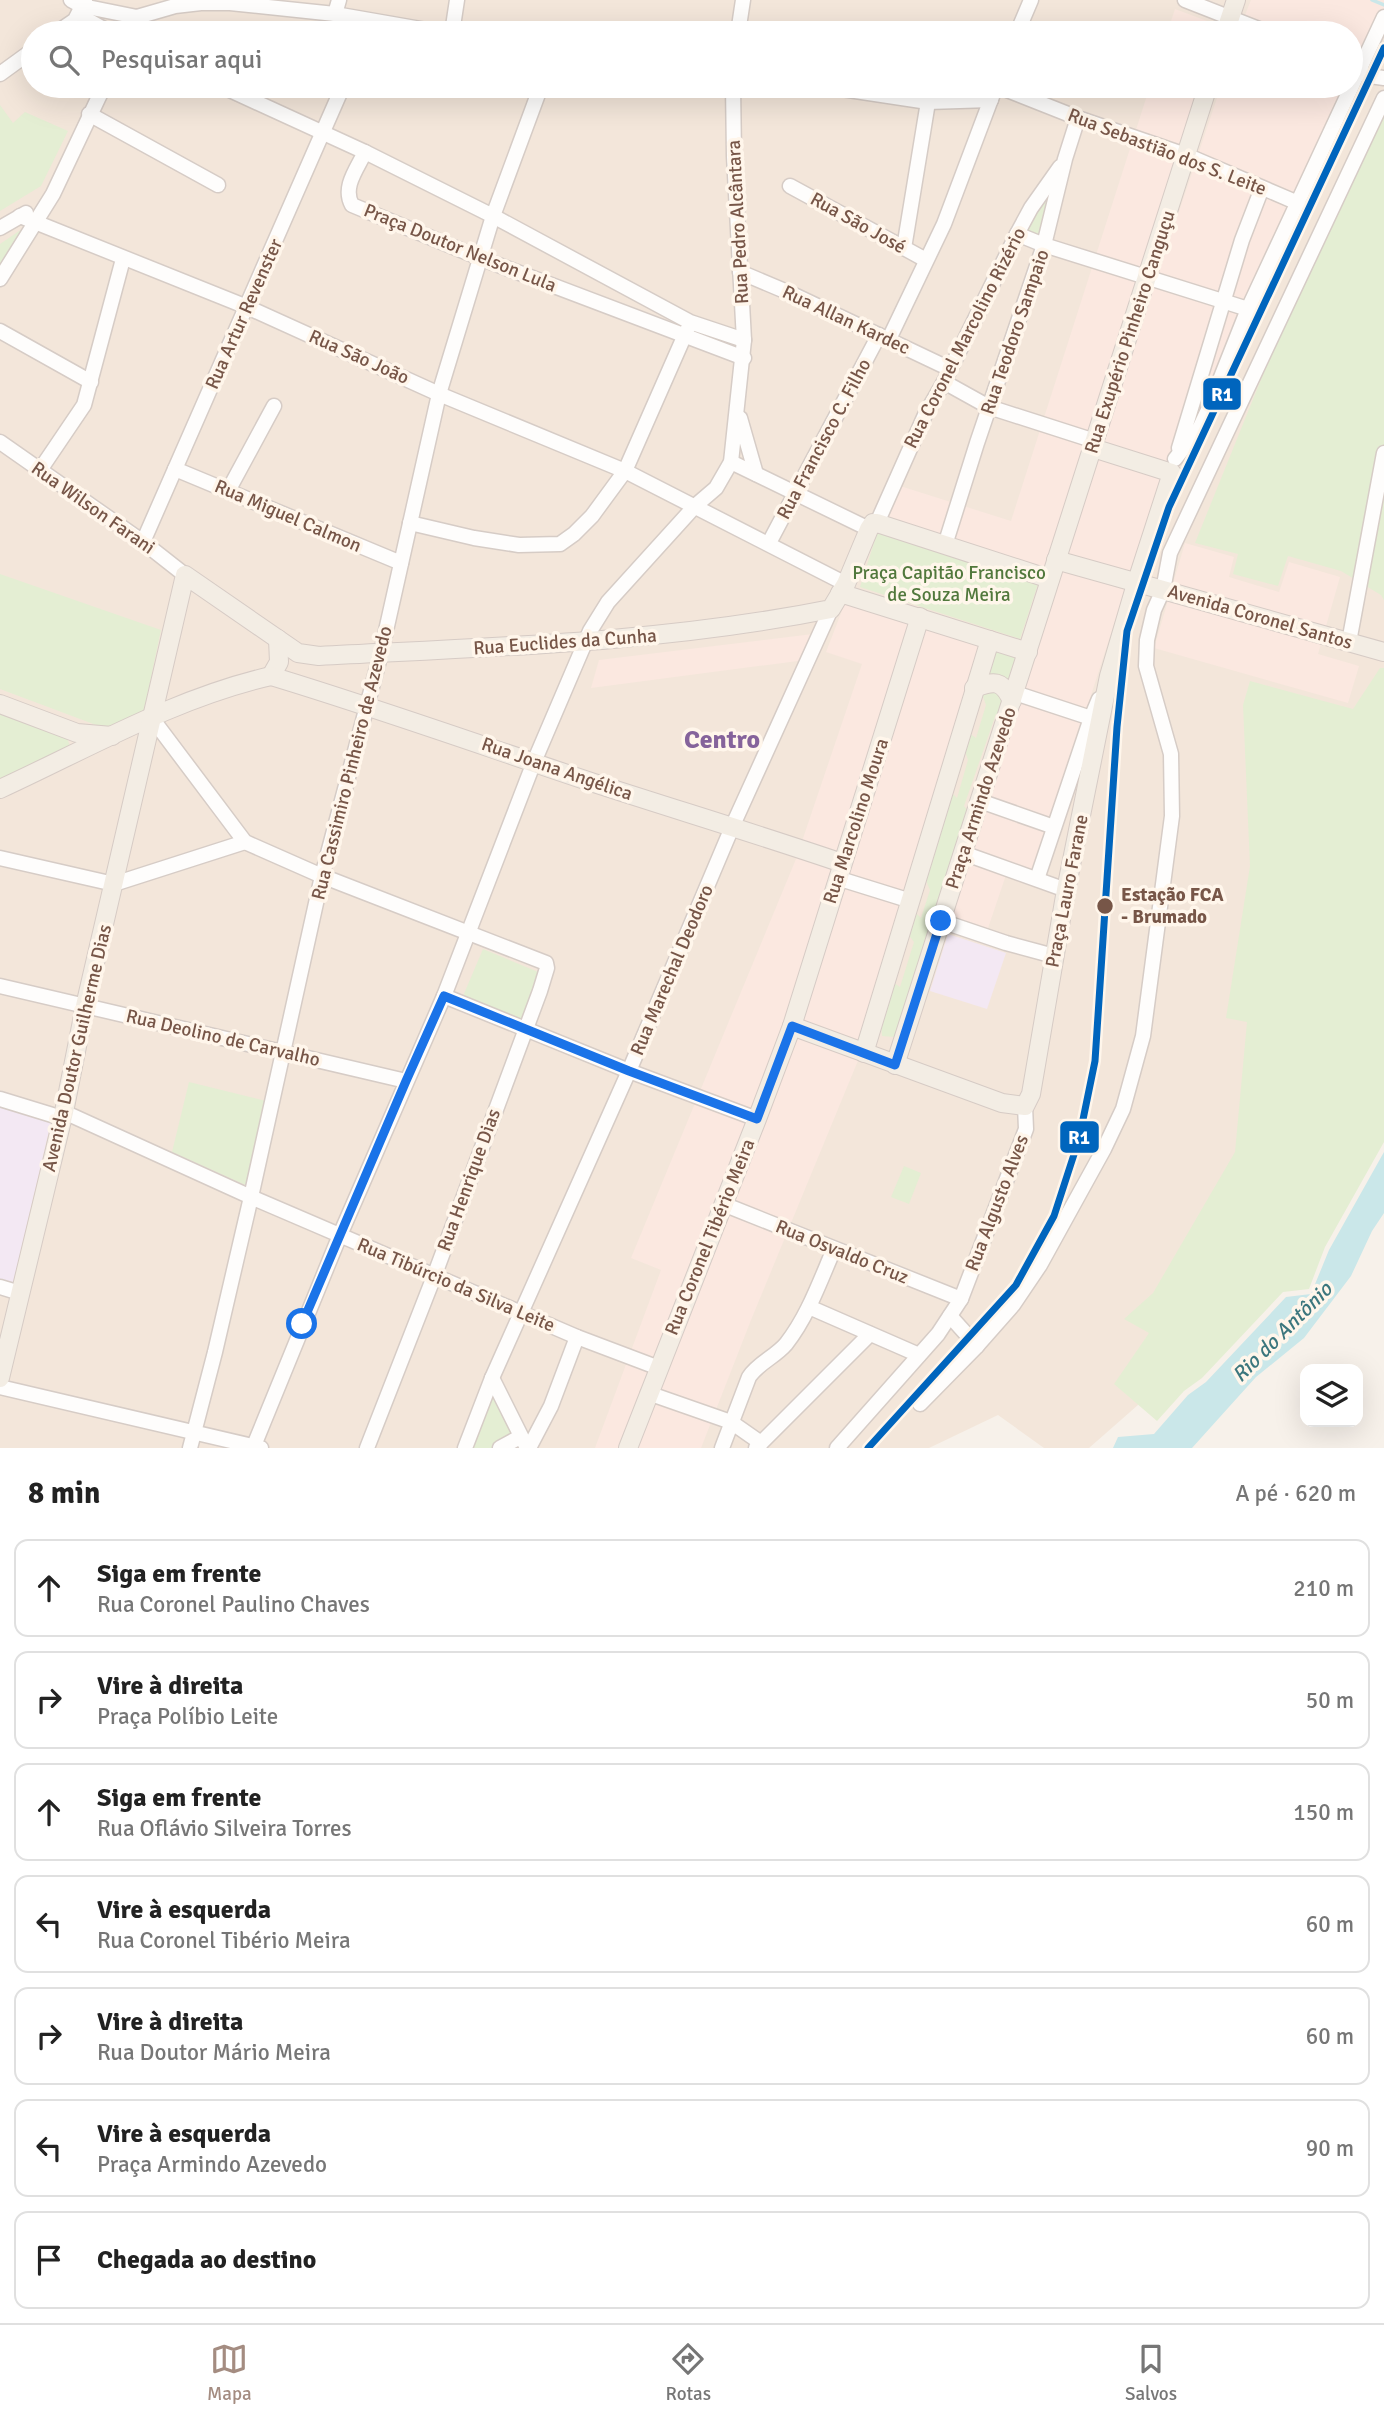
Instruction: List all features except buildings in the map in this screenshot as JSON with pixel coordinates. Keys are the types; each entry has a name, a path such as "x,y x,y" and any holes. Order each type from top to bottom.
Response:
{"main road":[{"name":"Rua Exupério Pinheiro Canguçu","path":"1050,579 1204,98"},
{"path":"1094,444 1174,466"},
{"name":"Praça Lauro Farane","path":"1025,1106 1031,1094 1066,890 1110,677 1136,584 1174,466"},
{"path":"831,609 873,526 946,545 1050,579 1028,652 843,589"},
{"name":"Avenida Coronel Santos","path":"1056,560 1383,651"},
{"path":"0,789 186,702 240,683 271,676 279,662 278,639 185,575"},
{"name":"Avenida Doutor Guilherme Dias","path":"0,1378 63,1115 85,1006 185,575"},
{"path":"176,618 187,601 198,595 216,596"},
{"name":"Rua Euclides da Cunha","path":"278,639 298,653 318,656 586,643 715,630 831,609"},
{"name":"Rua Marcolino Moura","path":"792,1026 920,617"},
{"name":"Praça Armindo Azevedo","path":"864,1053 990,639"},
{"name":"Praça Armindo Azevedo","path":"895,1065 1028,652"},
{"name":"Rua Joana Angélica","path":"271,676 367,705 595,783 733,825 840,870"},
{"path":"161,678 163,689 171,698 186,702"},
{"path":"974,688 991,682 998,683 1013,697"},
{"path":"0,704 77,733 112,736"},
{"path":"72,756 77,733"},
{"path":"792,1026 1002,1103 1025,1106"},
{"name":"Rua Coronel Tibério Meira","path":"628,1448 792,1026"}],"street":[{"path":"454,21 457,0"},
{"path":"740,21 743,0"},
{"path":"1022,21 1031,0"},
{"path":"1185,0 1230,17"},
{"path":"79,5 137,18 175,6 231,1 337,7 359,21"},
{"path":"66,21 79,5"},
{"path":"79,5 97,21"},
{"path":"1363,55 1384,17"},
{"path":"0,74 21,59"},
{"path":"1363,72 1384,78"},
{"path":"0,279 53,194 98,98"},
{"path":"247,98 365,152"},
{"name":"Rua Artur Revenster","path":"143,541 339,98"},
{"name":"Rua Cassimiro Pinheiro de Azevedo","path":"190,1448 251,1197 322,876 381,653 439,394 493,216 537,98"},
{"name":"Rua Pedro Alcântara","path":"731,462 744,358 733,98"},
{"path":"902,98 928,102 950,98"},
{"name":"Rua Francisco C. Filho","path":"769,543 794,492 884,337 944,224 991,98"},
{"name":"Rua Sebastião dos S. Leite","path":"1018,98 1186,155 1298,202"},
{"path":"1174,466 1208,410 1248,309 1343,98"},
{"path":"919,1404 977,1346 1013,1305 1040,1265 1123,1109 1143,1036 1172,816 1171,754 1146,666 1147,639 1154,610 1164,590 1170,553 1384,98"},
{"path":"904,248 928,102"},
{"path":"89,114 218,185"},
{"name":"Rua Teodoro Sampaio","path":"946,545 989,407 1044,246 1078,118"},
{"name":"Praça Doutor Nelson Lula","path":"744,340 690,322 493,216 365,152 348,189 347,196 352,205 480,258 744,358"},
{"name":"Rua Coronel Marcolino Rizério","path":"873,526 925,415 1017,234 1031,208 1065,159"},
{"name":"Rua São José","path":"790,186 926,260"},
{"path":"1174,466 1242,240 1262,188"},
{"path":"0,228 53,194"},
{"name":"Rua São João","path":"20,216 247,307 439,394 625,471 769,543 843,589"},
{"path":"1017,234 1044,246 1248,309"},
{"path":"40,470 84,405 123,259"},
{"name":"Rua Allan Kardec","path":"740,272 884,337 947,375 989,407 1094,444"},
{"path":"410,523 519,545 560,544 592,516 625,471 690,322"},
{"path":"0,331 91,382"},
{"path":"228,491 274,406"},
{"path":"738,411 755,474"},
{"name":"Rua Wilson Farani","path":"0,442 143,541 185,575"},
{"path":"1349,642 1384,453"},
{"path":"0,1387 256,1447 340,1235 444,996 534,762 590,631 608,602 695,506 716,488 731,462 873,526"},
{"name":"Rua Miguel Calmon","path":"175,469 401,563"},
{"name":"Rua Marechal Deodoro","path":"465,1448 492,1378 629,1071 733,825 831,609"},
{"name":"Praça Lauro Farane","path":"1037,879 1091,718 1110,677"},
{"path":"1013,697 1091,718"},
{"path":"151,717 245,842 322,876 468,932"},
{"path":"980,801 1055,827"},
{"path":"0,858 114,884 245,842"},
{"path":"963,853 1066,890"},
{"path":"840,870 911,901"},
{"path":"941,921 1054,956"},
{"name":"Rua Henrique Dias","path":"367,1448 540,991 546,963 468,932"},
{"name":"Rua Deolino de Carvalho","path":"0,986 406,1081"},
{"path":"444,996 629,1071 757,1119"},
{"name":"Rua Tibúrcio da Silva Leite","path":"0,1099 63,1115 577,1337 659,1368"},
{"name":"Rua Algusto Alves","path":"837,1448 919,1355 961,1299 1026,1129 1025,1106"},
{"name":"Rua Osvaldo Cruz","path":"723,1204 961,1299"},
{"path":"722,1448 748,1377 785,1345 809,1307 834,1249"},
{"path":"0,1287 20,1293"},
{"path":"809,1307 919,1355"},
{"path":"950,1316 977,1346"},
{"path":"648,1393 731,1422 758,1445 870,1334"},
{"path":"500,1448 525,1444 551,1406 577,1337"},
{"path":"492,1378 525,1444"}],"shaded area":[{"path":"0,0 1384,0 1384,762 1278,1043 1171,1376 1089,1448 1044,1448 998,1415 929,1448 0,1448"},
{"path":"1251,0 1384,0 1384,32 1363,76 1363,21 1243,21"},
{"path":"1175,9 1207,21 1171,21"},
{"path":"1146,98 1199,98 1046,569 882,517 900,486 1011,521"},
{"path":"1217,98 1353,98 1201,418 1184,443 1133,580 1063,559"},
{"path":"1185,543 1234,557 1229,577 1279,592 1289,562 1340,577 1318,654 1359,666 1348,703 1154,648"},
{"path":"1059,570 1125,590 1030,884 1006,875 985,937 947,925"},
{"path":"845,603 981,645 864,1046 701,1448 595,1448 661,1270 631,1258 796,859 862,664 826,652"},
{"path":"813,634 805,660 591,688 599,660"},
{"path":"948,934 1006,953 987,1009 930,991"},
{"path":"0,1103 52,1118 12,1288 0,1284"}],"green space":[{"path":"0,105 13,123 25,112 68,131 41,186 0,211"},
{"path":"1384,108 1384,600 1381,595 1341,571 1288,556 1278,586 1233,574 1238,554 1195,543 1264,372"},
{"path":"1052,183 1040,237 1026,232"},
{"path":"25,227 0,270 0,244"},
{"name":"Praça Capitão Francisco de Souza Meira","path":"878,530 1039,581 1020,639 860,587"},
{"path":"0,574 161,630 144,711 104,728 0,689"},
{"path":"996,647 1021,656 1012,684 987,675"},
{"path":"1380,668 1384,668 1384,1142 1325,1247 1309,1289 1283,1292 1202,1378 1184,1391 1157,1421 1114,1384 1149,1333 1124,1319 1153,1293 1235,1152 1247,1022 1226,1018 1250,866 1243,705 1250,681 1353,709"},
{"path":"985,690 1004,692 1004,715 996,714 964,806 970,814 898,1031 894,1037 882,1036 881,1024 894,983 900,987 914,942 908,934 915,912 921,918 930,890 925,878 952,793 957,798 968,760 965,751 970,734 976,738 986,705 982,694"},
{"path":"0,714 66,735 71,749 0,785"},
{"path":"483,949 543,974 523,1021 463,996"},
{"path":"189,1082 270,1102 252,1188 172,1152"},
{"path":"904,1166 921,1173 909,1204 891,1197"},
{"path":"492,1390 516,1435 492,1448 468,1448"}],"water":[{"name":"Rio do Antônio","path":"1384,1152 1384,1213 1372,1231 1351,1276 1304,1338 1256,1377 1192,1448 1113,1448 1118,1437 1154,1434 1188,1395 1206,1382 1286,1297 1311,1294 1329,1250"}],"waterway":[{"path":"1372,0 1384,5"}],"transit line":[{"name":"R1","path":"1363,93 1384,48"},
{"name":"R1","path":"868,1448 1016,1285 1054,1216 1079,1139 1095,1061 1117,727 1127,631 1169,507 1361,98"}],"place":[{"name":"Estação FCA - Brumado","path":"1105,906"}],"district":[{"name":"Centro","path":"722,740"}],"route":[{"path":"302,1324 444,996 629,1071 757,1119 792,1026 895,1065 941,921"}]}
